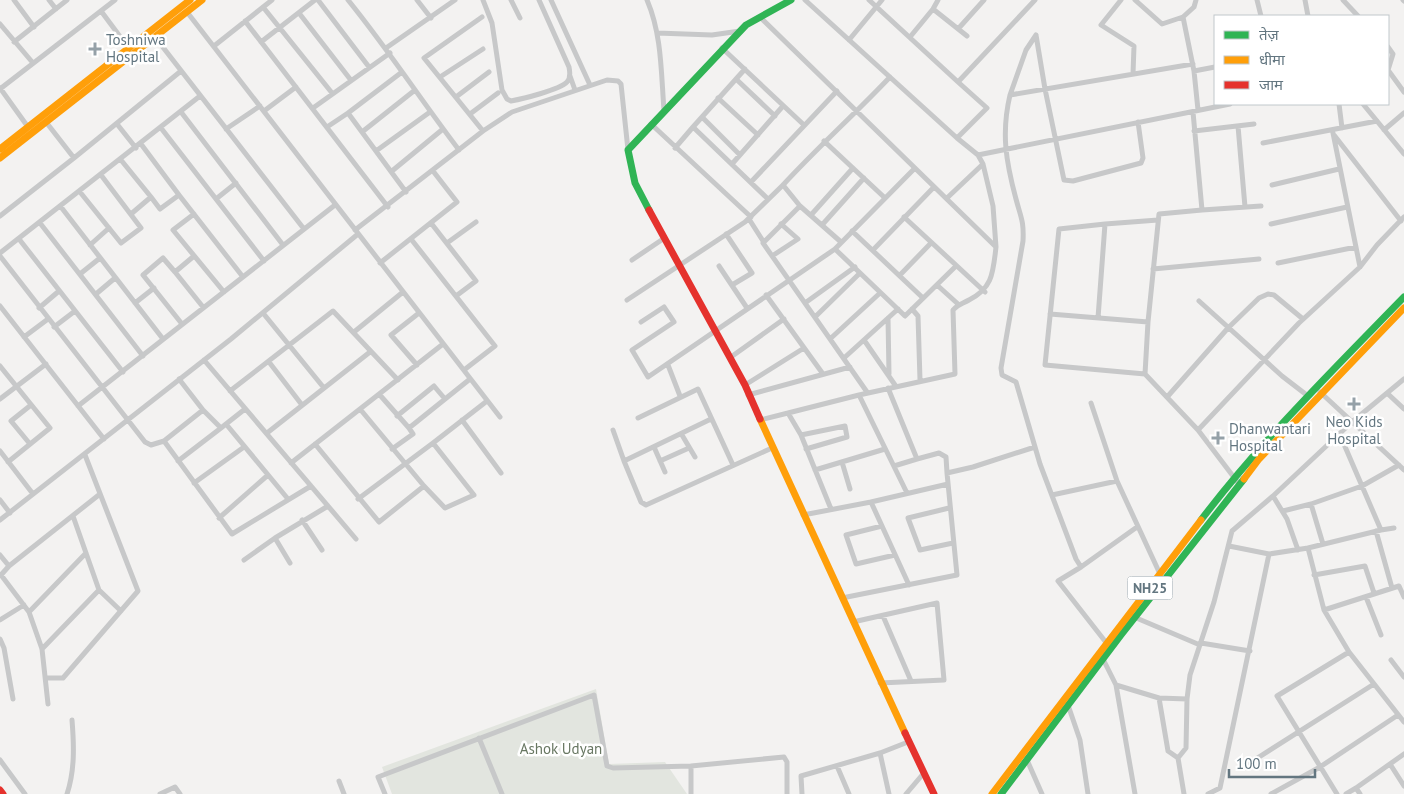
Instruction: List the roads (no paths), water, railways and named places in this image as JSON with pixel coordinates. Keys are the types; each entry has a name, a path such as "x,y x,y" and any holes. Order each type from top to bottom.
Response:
{"street":[{"path":"14,0 34,26"},
{"path":"49,0 56,9"},
{"path":"14,42 67,0"},
{"path":"28,127 0,89 115,0"},
{"path":"1,154 46,122 190,0"},
{"path":"1,154 28,127 131,51 155,37 202,0"},
{"path":"214,46 272,0"},
{"path":"261,42 317,0 369,67"},
{"path":"348,0 388,51 459,150"},
{"path":"417,0 431,18"},
{"path":"483,0 490,17 502,90 507,99 517,100 559,87 567,82 570,76"},
{"path":"511,0 520,18"},
{"path":"539,0 569,67 575,90"},
{"path":"551,0 590,86"},
{"path":"647,0 657,33 664,110"},
{"path":"628,150 722,48 746,25 791,0"},
{"path":"760,420 867,392 955,374 953,310 958,304 967,302 985,292 990,278 996,247 993,206 983,164 978,155 804,0"},
{"path":"869,0 987,108 957,138"},
{"path":"849,40 882,0"},
{"path":"910,38 938,0"},
{"path":"958,29 984,0"},
{"path":"958,82 1036,0"},
{"path":"1121,0 1101,25 1134,46 1133,74"},
{"path":"1135,0 1162,24 1183,17 1194,7 1196,0"},
{"path":"1257,0 1261,15"},
{"path":"1305,0 1308,15"},
{"path":"1343,0 1357,15"},
{"path":"312,108 369,67 452,1"},
{"path":"263,7 332,93"},
{"path":"933,9 967,36"},
{"path":"101,10 131,51"},
{"path":"187,12 500,417"},
{"path":"299,13 350,79"},
{"path":"482,16 424,58 483,132"},
{"path":"760,17 996,247"},
{"path":"1183,17 1194,71 1196,111 1194,132 1202,210"},
{"path":"245,21 388,206"},
{"path":"0,24 34,63"},
{"path":"657,33 712,35 740,31"},
{"path":"1081,567 1076,559 1035,447 1016,382 1002,374 1000,368 1023,241 1024,221 1016,200 1004,150 1004,121 1010,95 1026,50 1036,35 1064,180 1072,181 1141,163 1143,158 1138,122"},
{"path":"155,37 304,229"},
{"path":"722,48 804,125"},
{"path":"1389,48 1393,54 1389,64"},
{"path":"440,77 483,49"},
{"path":"1010,95 1193,64"},
{"path":"1194,71 1214,67"},
{"path":"675,148 745,69"},
{"path":"0,216 181,71"},
{"path":"1389,71 1390,75 1404,92"},
{"path":"327,127 402,72"},
{"path":"456,97 489,72"},
{"path":"627,300 750,218 824,141 890,77"},
{"path":"736,79 775,116"},
{"path":"0,520 263,313 356,232 483,132 512,112 575,90 612,80 621,84 628,150 635,182 663,239 731,357 745,385 880,683 934,794"},
{"path":"264,111 296,87"},
{"path":"362,132 415,90"},
{"path":"751,182 837,91"},
{"path":"470,114 498,93"},
{"path":"200,96 0,255 39,308 148,445 164,441 203,410"},
{"path":"718,98 758,135"},
{"path":"978,155 1225,105"},
{"path":"1339,105 1342,128"},
{"path":"1364,105 1404,154"},
{"path":"226,129 260,106"},
{"path":"732,164 783,106"},
{"path":"181,112 283,245"},
{"path":"376,151 430,112"},
{"path":"348,113 406,192"},
{"path":"1384,130 1404,113"},
{"path":"702,117 740,155"},
{"path":"46,122 74,158"},
{"path":"1264,143 1332,132 1342,128 1377,122"},
{"path":"117,124 136,148"},
{"path":"651,124 750,218 788,280 867,392"},
{"path":"1194,132 1254,124"},
{"path":"1238,126 1245,207"},
{"path":"693,127 768,199"},
{"path":"161,128 264,260"},
{"path":"392,171 443,129"},
{"path":"1332,132 1360,267"},
{"path":"1198,430 1303,319 1360,267 1377,245 1402,219 1332,132"},
{"path":"824,141 885,198"},
{"path":"142,144 243,277"},
{"path":"121,160 160,209 179,195"},
{"path":"947,198 983,164"},
{"path":"812,215 853,168"},
{"path":"640,322 664,306 674,322 632,350 648,377 836,249 915,168"},
{"path":"1272,185 1339,168"},
{"path":"380,263 457,202 433,171"},
{"path":"80,192 121,244 141,228 101,176"},
{"path":"822,225 864,178"},
{"path":"216,199 236,183"},
{"path":"783,185 800,206 841,242"},
{"path":"873,250 934,187"},
{"path":"131,214 151,197"},
{"path":"78,406 335,204"},
{"path":"763,241 800,206"},
{"path":"1145,374 1148,322 1159,214 1261,206"},
{"path":"60,207 163,339"},
{"path":"1272,224 1347,207"},
{"path":"194,214 173,230 224,292"},
{"path":"904,218 985,292"},
{"path":"1158,220 1060,230 1045,365 1145,374 1168,396 1198,430 1236,481"},
{"path":"432,222 476,281 456,296"},
{"path":"447,243 476,222"},
{"path":"40,223 143,356"},
{"path":"772,256 798,239 781,224"},
{"path":"1098,318 1105,224"},
{"path":"90,245 109,228"},
{"path":"852,231 924,298"},
{"path":"726,234 752,273 732,285"},
{"path":"18,239 123,372"},
{"path":"411,239 495,346 464,370"},
{"path":"632,260 663,239"},
{"path":"900,276 931,243"},
{"path":"1278,263 1356,247"},
{"path":"836,249 905,316 956,266"},
{"path":"175,272 194,256"},
{"path":"80,274 100,258"},
{"path":"182,324 143,275 164,258 203,307"},
{"path":"1153,269 1260,259"},
{"path":"719,266 747,308"},
{"path":"805,303 855,268"},
{"path":"815,318 860,272"},
{"path":"96,294 115,278"},
{"path":"937,285 958,304"},
{"path":"135,303 154,288"},
{"path":"39,308 59,291"},
{"path":"354,332 403,292"},
{"path":"830,339 880,293"},
{"path":"1168,396 1228,328 1259,298 1268,294 1282,300 1303,319"},
{"path":"766,295 823,374"},
{"name":"NH25","path":"1109,646 1160,574 1306,394 1316,388 1404,298"},
{"path":"1199,301 1306,394"},
{"path":"0,306 104,439"},
{"name":"NH25","path":"992,794 1101,655 1134,617 1236,481 1322,395 1404,308"},
{"path":"844,358 898,309"},
{"path":"912,309 918,316 920,380"},
{"path":"54,327 75,311"},
{"path":"230,392 333,311 398,380"},
{"path":"0,317 6,313"},
{"path":"263,313 324,388"},
{"path":"417,365 391,335 419,314"},
{"path":"1050,314 1148,322"},
{"path":"888,318 889,374"},
{"path":"24,337 48,319"},
{"path":"731,357 784,319"},
{"path":"864,340 889,374 895,386"},
{"path":"291,463 443,344"},
{"path":"745,385 804,348"},
{"path":"267,433 370,352"},
{"path":"204,360 356,539"},
{"path":"269,362 302,405"},
{"path":"0,399 46,364"},
{"path":"668,365 680,396"},
{"path":"0,366 50,428 8,462"},
{"path":"748,395 850,367"},
{"path":"1178,758 1186,748 1187,699 1190,675 1201,644 1235,527 1273,496 1352,422 1404,378"},
{"path":"409,428 470,379"},
{"path":"179,380 203,410 223,426 244,447 288,499"},
{"path":"397,416 434,386 445,399"},
{"path":"888,388 917,458"},
{"path":"1316,388 1404,470"},
{"path":"638,418 680,396 698,389 733,465"},
{"path":"1387,393 1404,409"},
{"path":"379,394 413,434 392,449"},
{"path":"859,395 906,493"},
{"path":"358,499 487,401"},
{"path":"1091,403 1117,481 1160,574"},
{"path":"30,444 11,421 31,405"},
{"path":"178,461 245,408"},
{"path":"360,409 404,464 446,508 474,495 433,443"},
{"path":"788,412 801,436 831,508"},
{"path":"462,420 501,473"},
{"path":"624,461 711,420"},
{"path":"801,436 845,426 847,437 806,449"},
{"path":"613,430 641,502 646,505 772,448"},
{"path":"682,435 695,457"},
{"path":"1340,435 1362,486 1378,531 1392,588"},
{"path":"164,441 232,534 311,486"},
{"path":"315,444 358,499 379,522 424,486"},
{"path":"194,483 244,447"},
{"path":"654,447 665,472"},
{"path":"947,473 968,469 1035,447"},
{"path":"660,461 689,448"},
{"path":"815,470 885,449"},
{"path":"0,451 33,494"},
{"path":"842,598 957,575 949,508 946,457 939,453 894,466"},
{"path":"46,678 62,678 138,591 85,455"},
{"path":"842,462 850,489"},
{"path":"1284,511 1311,504 1362,486 1399,465"},
{"path":"219,518 268,475"},
{"path":"1052,495 1117,481"},
{"path":"803,516 831,508 872,502 948,484"},
{"path":"48,704 42,649 29,612 1,575 8,566 100,494"},
{"path":"1273,496 1284,511 1293,531 1298,550"},
{"path":"0,500 10,512"},
{"path":"872,502 909,585"},
{"path":"1311,504 1323,544"},
{"path":"244,560 302,520 328,506"},
{"path":"949,508 908,518 920,550 953,543"},
{"path":"73,516 99,590 121,611"},
{"path":"302,520 322,550"},
{"path":"882,526 846,535 856,564 895,555"},
{"path":"1109,646 1058,581 1137,527"},
{"path":"1229,546 1269,554 1308,548 1394,528"},
{"path":"275,538 290,563"},
{"path":"1308,548 1324,610 1350,652 1404,722"},
{"path":"29,612 86,553"},
{"path":"1223,794 1220,788 1269,554"},
{"path":"0,555 8,566"},
{"path":"1314,575 1364,566 1374,593"},
{"path":"1324,610 1399,586 1404,597"},
{"path":"42,649 99,590"},
{"path":"1366,597 1381,634"},
{"path":"853,622 937,603 944,680 880,683"},
{"path":"0,620 24,605"},
{"path":"883,616 911,681"},
{"path":"1134,617 1201,644 1250,651"},
{"path":"0,639 4,648 13,699"},
{"path":"1337,794 1277,696 1350,652"},
{"path":"1101,655 1116,685 1135,794"},
{"name":"NH25","path":"1001,794 1007,791 1101,655"},
{"path":"1391,660 1404,677"},
{"path":"1248,764 1374,684"},
{"path":"1116,685 1159,698 1187,699"},
{"path":"385,794 378,777 594,695 606,766 613,768 691,766 784,757 787,762 787,794"},
{"path":"1159,698 1168,751 1178,758 1184,794"},
{"path":"1068,705 1080,740 1088,794"},
{"path":"1271,794 1320,766 1398,715"},
{"path":"67,794 71,782 74,746 72,720"},
{"path":"479,738 502,794"},
{"path":"802,794 801,776 880,753 908,742"},
{"path":"880,753 889,794"},
{"path":"1346,794 1404,754"},
{"path":"0,760 25,794"},
{"path":"1027,760 1042,794"},
{"path":"1390,764 1404,786"},
{"path":"691,766 691,794"},
{"path":"837,766 849,794"},
{"path":"906,794 923,774"},
{"path":"339,781 344,794"},
{"path":"160,794 175,787 180,794"},
{"path":"1208,794 1220,788"},
{"path":"1356,788 1360,794"},
{"path":"0,790 3,794"}],"place":[{"name":"Toshniwa Hospital","path":"95,49"},
{"name":"Neo Kids Hospital","path":"1354,404"},
{"name":"Dhanwantari Hospital","path":"1218,438"}],"park label":[{"name":"Ashok Udyan","path":"561,749"}]}
